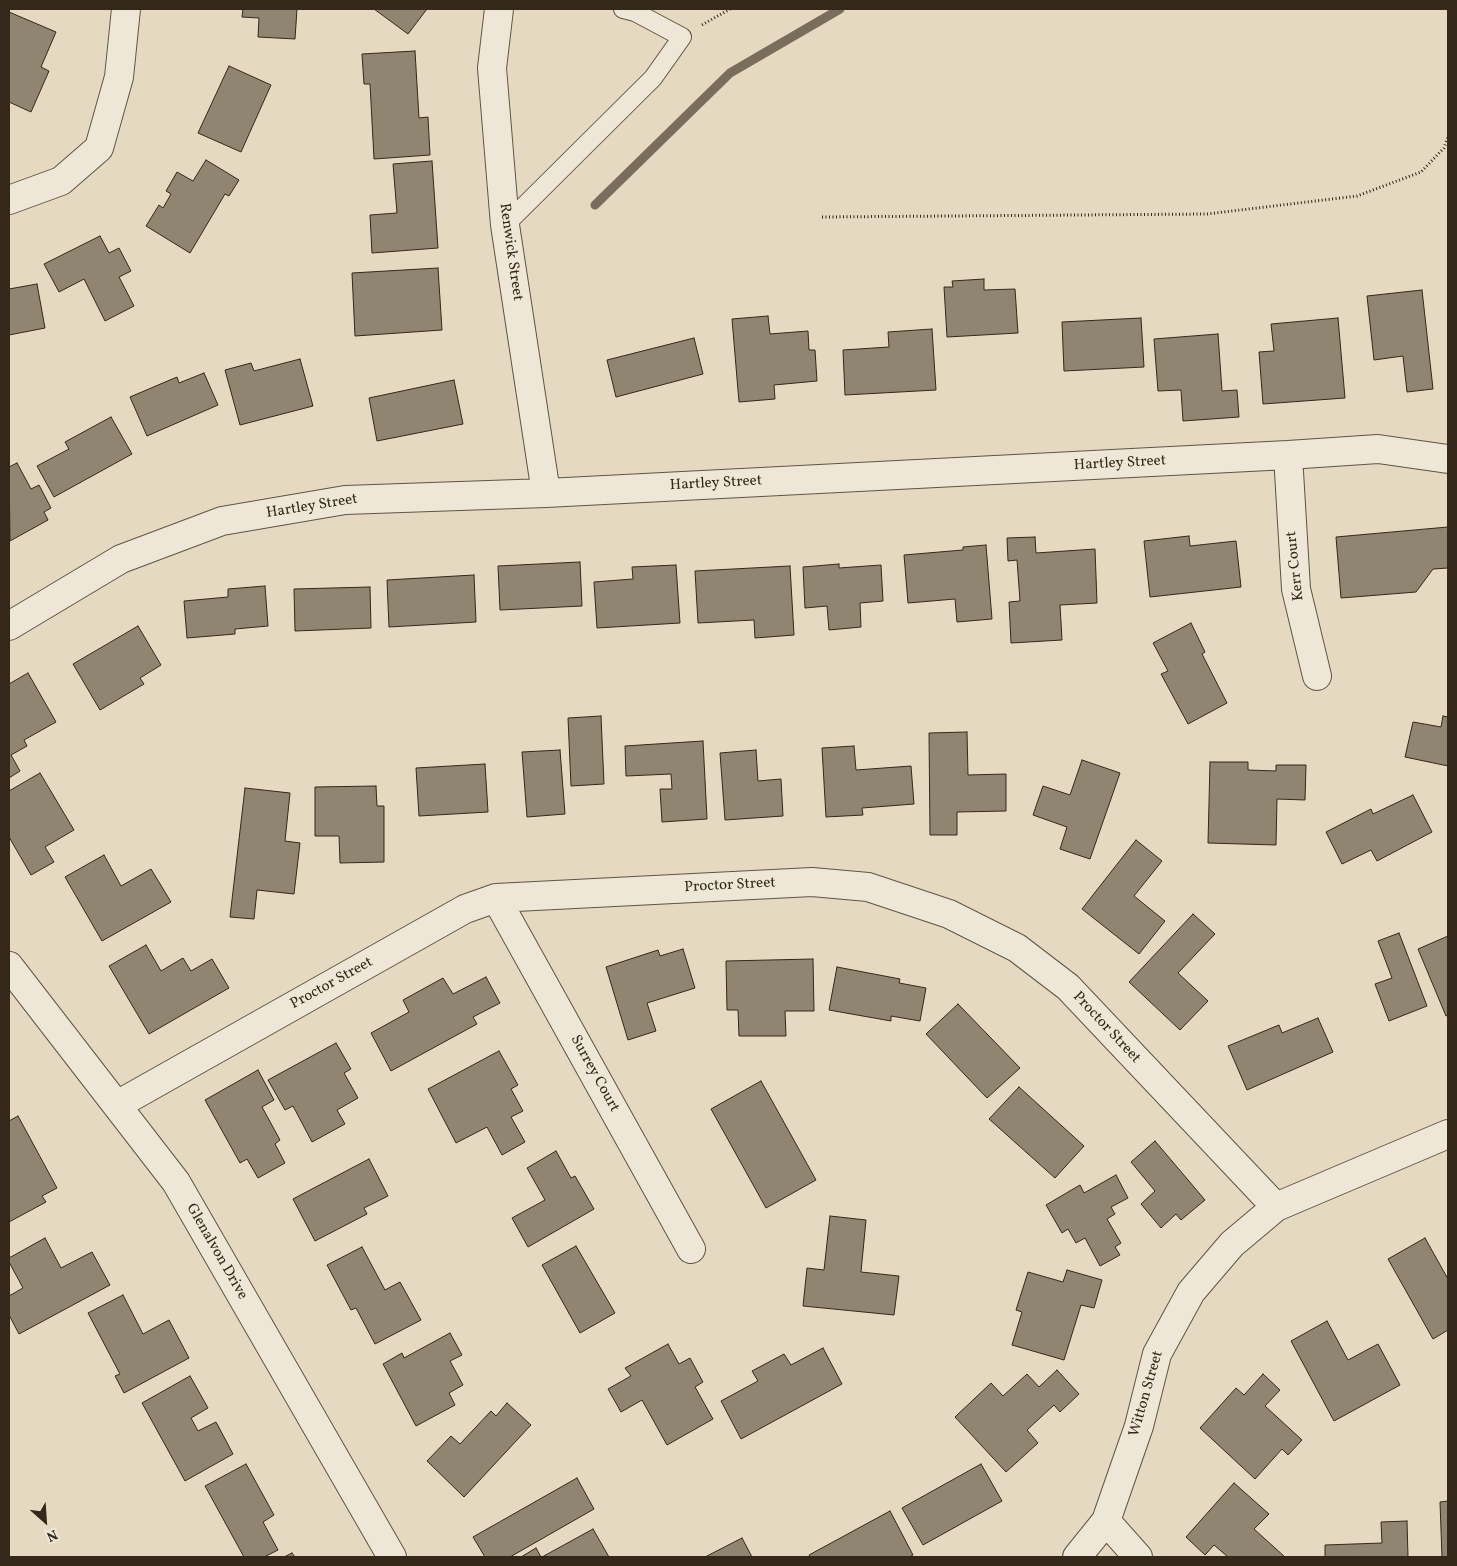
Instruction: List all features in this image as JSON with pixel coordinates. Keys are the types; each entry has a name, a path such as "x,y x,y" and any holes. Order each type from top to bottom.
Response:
{"street":[{"path":"9,200 61,181 100,148 119,77 126,9"},
{"name":"Renwick Street","path":"499,9 492,68 505,225 546,493"},
{"name":"Hartley Street","path":"9,626 121,559 222,521 345,500 546,493 1378,449 1448,459"},
{"name":"Kerr Court","path":"1288,455 1296,589 1317,676"},
{"name":"Proctor Street","path":"116,1105 465,909 496,898 812,882 868,887 949,914 1017,948 1068,987 1276,1207"},
{"name":"Surrey Court","path":"496,898 691,1249"},
{"name":"Glenalvon Drive","path":"9,966 176,1182 392,1557"},
{"name":"Witton Street","path":"1077,1557 1106,1521 1139,1426 1157,1354 1191,1292 1232,1244 1276,1207 1448,1134"},
{"path":"1106,1521 1138,1557"}],"lane":[{"path":"505,225 653,78 682,37 635,12 623,9"}],"path":[{"path":"682,37 730,9"},
{"path":"822,217 1207,214 1357,196 1421,172 1444,148 1448,137"}],"building":[{"path":"243,9 297,9 295,39 258,37 259,18 242,17"},
{"path":"374,9 427,9 408,34"},
{"path":"9,12 56,32 41,67 49,71 31,112 9,102"},
{"path":"415,51 419,118 428,117 430,155 374,159 370,84 364,84 362,54"},
{"path":"229,66 271,85 241,152 198,133"},
{"path":"206,160 239,180 229,196 225,194 190,253 146,226 159,205 163,208 171,194 166,191 177,172 193,181"},
{"path":"432,161 438,248 372,253 370,215 397,213 393,164"},
{"path":"100,236 109,253 119,248 131,271 119,277 134,306 105,321 84,279 59,292 44,264"},
{"path":"438,268 442,330 355,336 352,273"},
{"path":"984,279 984,290 1015,289 1018,333 947,337 944,287 953,287 952,281"},
{"path":"37,284 45,328 9,335 9,289"},
{"path":"1422,290 1433,389 1407,392 1403,356 1374,360 1367,296"},
{"path":"768,316 770,334 808,331 809,350 815,350 817,381 774,385 775,399 739,402 732,319"},
{"path":"1141,318 1144,367 1064,371 1062,322"},
{"path":"1338,318 1345,398 1263,404 1259,352 1274,351 1271,324"},
{"path":"932,329 936,390 845,395 843,350 889,347 888,332"},
{"path":"1218,334 1222,391 1237,390 1239,417 1183,421 1181,390 1158,391 1154,339"},
{"path":"694,338 703,374 616,397 607,360"},
{"path":"300,359 313,406 240,425 225,370 251,363 254,371"},
{"path":"204,373 218,405 147,436 130,397 177,377 179,383"},
{"path":"454,380 463,424 377,441 369,398"},
{"path":"111,417 132,454 54,497 37,466 69,449 65,442"},
{"path":"17,463 31,489 39,485 51,508 44,512 48,520 10,541 9,467"},
{"path":"1448,527 1448,568 1433,569 1416,592 1341,598 1336,537"},
{"path":"1189,536 1190,546 1236,541 1241,587 1150,597 1144,541"},
{"path":"1035,537 1036,553 1095,549 1097,603 1060,605 1062,640 1011,643 1009,602 1020,601 1017,560 1008,561 1007,538"},
{"path":"986,545 992,619 957,622 955,599 908,603 904,555 963,550 963,547"},
{"path":"580,562 582,606 500,610 498,566"},
{"path":"839,564 839,568 881,565 883,601 860,603 861,627 829,630 827,606 805,608 803,567"},
{"path":"676,565 680,623 597,628 594,582 633,579 632,567"},
{"path":"790,566 794,635 755,638 754,620 698,623 695,571"},
{"path":"474,575 476,622 389,627 387,580"},
{"path":"265,586 268,626 235,629 235,634 187,638 184,601 228,597 228,589"},
{"path":"370,587 371,628 295,631 294,589"},
{"path":"1191,623 1205,652 1202,654 1227,703 1188,724 1161,674 1168,671 1153,643"},
{"path":"138,626 161,665 140,678 144,684 100,710 73,664"},
{"path":"28,673 56,722 24,740 27,746 11,755 20,771 9,778 9,684"},
{"path":"601,716 604,784 571,786 568,718"},
{"path":"1443,716 1448,717 1448,766 1405,757 1413,722 1441,727"},
{"path":"967,732 968,775 1006,774 1006,811 957,812 957,835 930,835 929,733"},
{"path":"703,741 707,819 662,822 660,789 672,789 671,774 626,776 625,746"},
{"path":"854,746 856,770 911,766 914,804 862,808 863,815 826,817 822,748"},
{"path":"560,750 565,814 527,817 522,752"},
{"path":"756,750 758,781 781,779 783,816 725,820 720,753"},
{"path":"1082,760 1120,773 1090,859 1060,849 1067,827 1033,815 1043,786 1070,795"},
{"path":"1210,762 1248,762 1248,770 1276,771 1276,765 1306,765 1305,800 1277,799 1276,845 1208,843"},
{"path":"485,764 488,812 419,816 416,768"},
{"path":"40,773 74,830 45,847 54,862 31,875 9,837 9,791"},
{"path":"376,786 377,806 384,806 384,862 340,863 339,836 315,836 315,787"},
{"path":"245,788 290,793 285,841 300,843 294,894 257,890 254,919 230,917"},
{"path":"1413,795 1432,832 1377,861 1371,850 1342,864 1326,832 1371,809 1373,814"},
{"path":"1136,840 1162,861 1134,896 1165,921 1139,954 1082,909"},
{"path":"104,855 121,886 151,869 171,902 102,941 65,877"},
{"path":"1193,914 1215,934 1178,973 1208,1001 1180,1030 1129,982"},
{"path":"1399,933 1427,1006 1389,1021 1375,984 1392,978 1378,941"},
{"path":"1448,936 1448,1015 1446,1016 1418,949"},
{"path":"146,945 161,971 183,958 191,971 212,959 229,988 149,1034 109,966"},
{"path":"683,949 695,988 647,1003 656,1031 628,1040 606,967 658,950 660,956"},
{"path":"813,959 814,1011 785,1011 786,1036 739,1036 738,1010 727,1010 726,961"},
{"path":"837,967 900,979 899,983 926,988 920,1021 891,1016 891,1021 829,1010"},
{"path":"486,977 500,1003 473,1017 477,1024 391,1071 371,1033 409,1012 403,1000 443,978 453,994"},
{"path":"958,1004 1020,1068 987,1098 926,1034"},
{"path":"1318,1018 1333,1052 1247,1090 1228,1046 1279,1025 1282,1033"},
{"path":"336,1043 351,1069 344,1073 358,1098 337,1110 345,1124 312,1142 293,1106 285,1110 268,1080"},
{"path":"499,1051 518,1085 511,1089 523,1111 511,1117 525,1142 502,1155 487,1127 456,1143 428,1089"},
{"path":"258,1070 274,1100 262,1107 280,1140 275,1144 285,1163 258,1178 247,1159 240,1163 205,1100"},
{"path":"761,1081 816,1180 766,1208 711,1109"},
{"path":"1019,1087 1084,1146 1055,1178 989,1119"},
{"path":"18,1116 57,1188 42,1196 46,1202 9,1222 9,1121"},
{"path":"1155,1141 1205,1200 1181,1220 1176,1214 1161,1228 1141,1204 1155,1191 1131,1162"},
{"path":"556,1151 571,1178 575,1176 594,1209 528,1247 512,1218 545,1200 527,1168"},
{"path":"369,1159 388,1196 364,1208 367,1214 315,1241 293,1199"},
{"path":"1116,1175 1128,1198 1111,1207 1115,1214 1107,1219 1121,1243 1115,1247 1120,1255 1100,1266 1085,1238 1076,1243 1068,1229 1062,1233 1046,1205 1080,1185 1084,1193"},
{"path":"830,1216 866,1220 861,1272 899,1276 894,1315 803,1306 807,1268 824,1270"},
{"path":"45,1238 61,1268 92,1252 110,1285 19,1334 9,1315 9,1296 23,1288 9,1262 9,1258"},
{"path":"1425,1238 1448,1279 1448,1330 1433,1339 1388,1259"},
{"path":"576,1246 615,1313 580,1333 542,1265"},
{"path":"362,1247 385,1290 400,1282 421,1320 375,1344 356,1308 351,1310 327,1265"},
{"path":"1067,1270 1102,1280 1094,1308 1081,1305 1064,1360 1012,1345 1022,1312 1016,1310 1028,1272 1063,1282"},
{"path":"123,1295 143,1334 169,1320 189,1358 124,1393 115,1376 120,1374 88,1313"},
{"path":"1327,1321 1348,1360 1378,1344 1400,1385 1334,1421 1291,1341"},
{"path":"450,1333 462,1355 450,1361 463,1385 449,1393 455,1405 416,1426 383,1364 402,1353 404,1358"},
{"path":"668,1344 679,1364 690,1358 703,1382 695,1387 713,1419 667,1445 642,1400 621,1412 608,1389 631,1376 625,1368"},
{"path":"823,1348 842,1384 741,1439 721,1401 758,1381 752,1371 784,1354 791,1365"},
{"path":"1057,1370 1079,1394 1060,1412 1054,1405 1027,1430 1038,1443 1006,1472 955,1417 991,1383 1003,1396 1027,1374 1039,1387"},
{"path":"1263,1374 1280,1390 1265,1406 1302,1440 1288,1455 1282,1449 1255,1479 1200,1428 1236,1388 1244,1395"},
{"path":"190,1376 208,1408 191,1418 198,1431 216,1422 233,1454 185,1481 142,1403"},
{"path":"507,1403 531,1425 464,1497 427,1461 451,1436 460,1444 491,1411 496,1416"},
{"path":"246,1464 274,1515 263,1522 278,1550 264,1557 244,1557 205,1486"},
{"path":"981,1464 1002,1501 923,1545 902,1508"},
{"path":"577,1478 594,1509 510,1557 485,1557 473,1537"},
{"path":"1234,1483 1269,1514 1254,1529 1285,1557 1228,1557 1214,1545 1205,1555 1186,1537"},
{"path":"1448,1501 1448,1557 1442,1557 1440,1502"},
{"path":"890,1511 913,1555 909,1557 810,1557 809,1555"},
{"path":"1407,1521 1408,1557 1325,1557 1325,1545 1382,1543 1381,1522"},
{"path":"593,1529 609,1557 542,1557"},
{"path":"742,1538 752,1557 705,1557"},
{"path":"536,1548 541,1557 521,1557"},
{"path":"292,1553 295,1557 284,1557"}],"waterway":[{"path":"595,205 730,73 840,9"}]}
